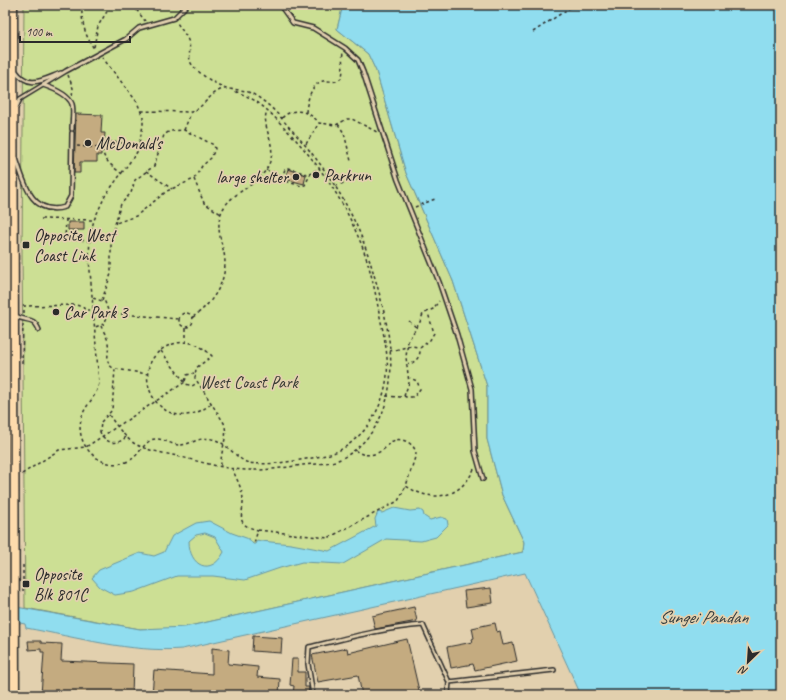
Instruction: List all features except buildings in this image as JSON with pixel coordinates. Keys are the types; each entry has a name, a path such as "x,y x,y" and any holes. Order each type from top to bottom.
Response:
{"highway":[{"path":"12,5 13,146 10,316 14,695"}],"lane":[{"path":"12,116 20,99 66,71 126,39 139,28 147,24 174,18 188,5"},
{"path":"280,5 293,23 313,28 345,48 358,60 382,133 458,335 472,389 477,462 483,479"},
{"path":"12,65 19,75 30,82 37,82 66,71"},
{"path":"13,146 21,173 35,202 44,208 65,207 70,200 72,104 56,89 43,85"},
{"path":"10,316 33,320 36,322 40,330"},
{"path":"313,695 308,664 309,647 378,630 423,625 449,682 448,695"},
{"path":"449,682 554,670"}],"path":[{"path":"82,5 83,26 89,41 134,98 141,111 143,126 139,148 105,196 94,220 89,240 99,383 94,398 83,412 81,421 80,434 86,447 98,459 107,463 116,464 133,459 151,441 158,439 181,445 208,438 223,444 247,462 258,464 318,457 341,450 363,433 372,419 382,396 387,378 387,356 376,296 356,231 320,168 292,135 267,110 252,98 210,80 192,64 189,60 189,43 174,18"},
{"path":"94,48 98,26 111,5"},
{"path":"133,5 147,24"},
{"path":"533,32 574,5"},
{"path":"306,112 309,97 314,87 322,81 336,81 340,78 343,72 342,61 345,48"},
{"path":"66,71 73,88 72,104"},
{"path":"109,415 126,437 144,448 221,466 260,470 338,460 355,450 377,424 383,411 391,367 388,334 372,267 360,230 335,186 306,144 282,119 255,95 242,90 230,88 216,93 191,112 141,111"},
{"path":"186,328 192,324 193,317 213,298 224,277 226,266 219,230 221,214 230,200 258,181 266,170 272,149 266,122 267,110"},
{"path":"282,119 292,111 306,112 319,123 338,124 347,119 352,119 367,128 382,133"},
{"path":"184,130 191,112"},
{"path":"306,144 319,123"},
{"path":"338,124 344,133 351,161"},
{"path":"102,300 111,274 111,239 121,204 131,193 135,180 155,164 165,134 173,130 184,130 210,142 215,149 211,158 202,166 194,179 172,189 136,216 116,223"},
{"path":"122,174 104,158 103,148 106,144 113,142 139,148"},
{"path":"72,146 103,148"},
{"path":"282,179 285,169 288,168 310,175"},
{"path":"266,170 278,174 285,181 304,186 310,175 320,168"},
{"path":"146,172 172,189"},
{"path":"194,179 204,203 221,214"},
{"path":"335,186 344,184"},
{"path":"410,209 435,200"},
{"path":"41,219 94,220"},
{"path":"66,219 65,239 89,240"},
{"path":"404,396 409,386 410,378 406,365 406,347 423,314 436,306 442,293"},
{"path":"93,298 102,300 107,305 109,312 107,320 101,326 94,327"},
{"path":"10,316 76,305 83,307 85,310 94,310"},
{"path":"66,317 81,316 85,310"},
{"path":"109,312 179,319"},
{"path":"390,351 406,347 420,348 430,340 434,333 428,312"},
{"path":"179,319 184,313 193,317"},
{"path":"179,319 181,325 186,328"},
{"path":"409,321 416,327"},
{"path":"101,326 108,343 108,362 110,366 115,369 148,374"},
{"path":"186,328 186,342"},
{"path":"211,404 195,414 182,416 170,413 155,402 148,386 148,374 152,361 161,350 172,344 186,342 200,346 212,356 196,368 195,373 197,383 224,423 227,430 223,444 221,466"},
{"path":"406,365 417,360 420,355 420,348"},
{"path":"161,350 185,382 190,386 197,383"},
{"path":"115,369 113,379 114,399 112,410 101,422 100,427 103,437 107,440 117,443 126,437"},
{"path":"20,475 59,450 86,447 185,382 187,375 195,373"},
{"path":"386,396 396,398 404,396 414,397 420,389 418,381 410,378"},
{"path":"232,468 243,499 240,516 242,522 246,526 258,530 328,538 398,501 406,486 416,454 412,445 397,440 391,442 379,452 373,454 362,454 355,450"},
{"path":"406,486 416,493 428,496 444,496 463,486 470,477 477,462"},
{"path":"258,464 260,470"},
{"path":"254,542 258,530"},
{"path":"22,563 23,597"}],"green space":[{"name":"West Coast Park","path":"24,5 343,5 337,29 368,54 376,71 406,173 453,281 487,386 487,439 502,495 524,542 523,552 171,629 140,629 25,608 22,250"}],"water":[{"name":"Sungei Pandan","path":"343,5 781,5 781,695 581,695 525,573 182,649 143,649 104,643 26,628 25,624 5,620 5,605 140,629 185,627 523,552 524,542 502,495 487,439 487,386 453,281 406,173 376,71 368,54 337,29"},
{"path":"394,508 410,511 420,510 423,512 424,516 430,520 441,517 447,519 448,525 436,537 421,541 386,539 343,564 302,562 245,580 213,576 177,576 134,592 115,595 100,587 92,578 99,570 140,553 154,556 164,552 172,536 196,523 209,521 232,533 249,539 253,544 255,544 257,540 329,551 376,526 375,519 378,512 382,513","holes":["205,533 215,537 224,552 219,560 213,564 207,566 202,565 193,557 190,550 189,541 196,535"]}],"place":[{"name":"McDonald's","path":"88,143"},
{"name":"Parkrun","path":"316,175"},
{"name":"large shelter","path":"296,177"},
{"name":"Opposite West Coast Link","path":"26,245"},
{"name":"Car Park 3","path":"56,312"},
{"name":"Opposite Blk 801C","path":"26,584"}]}
